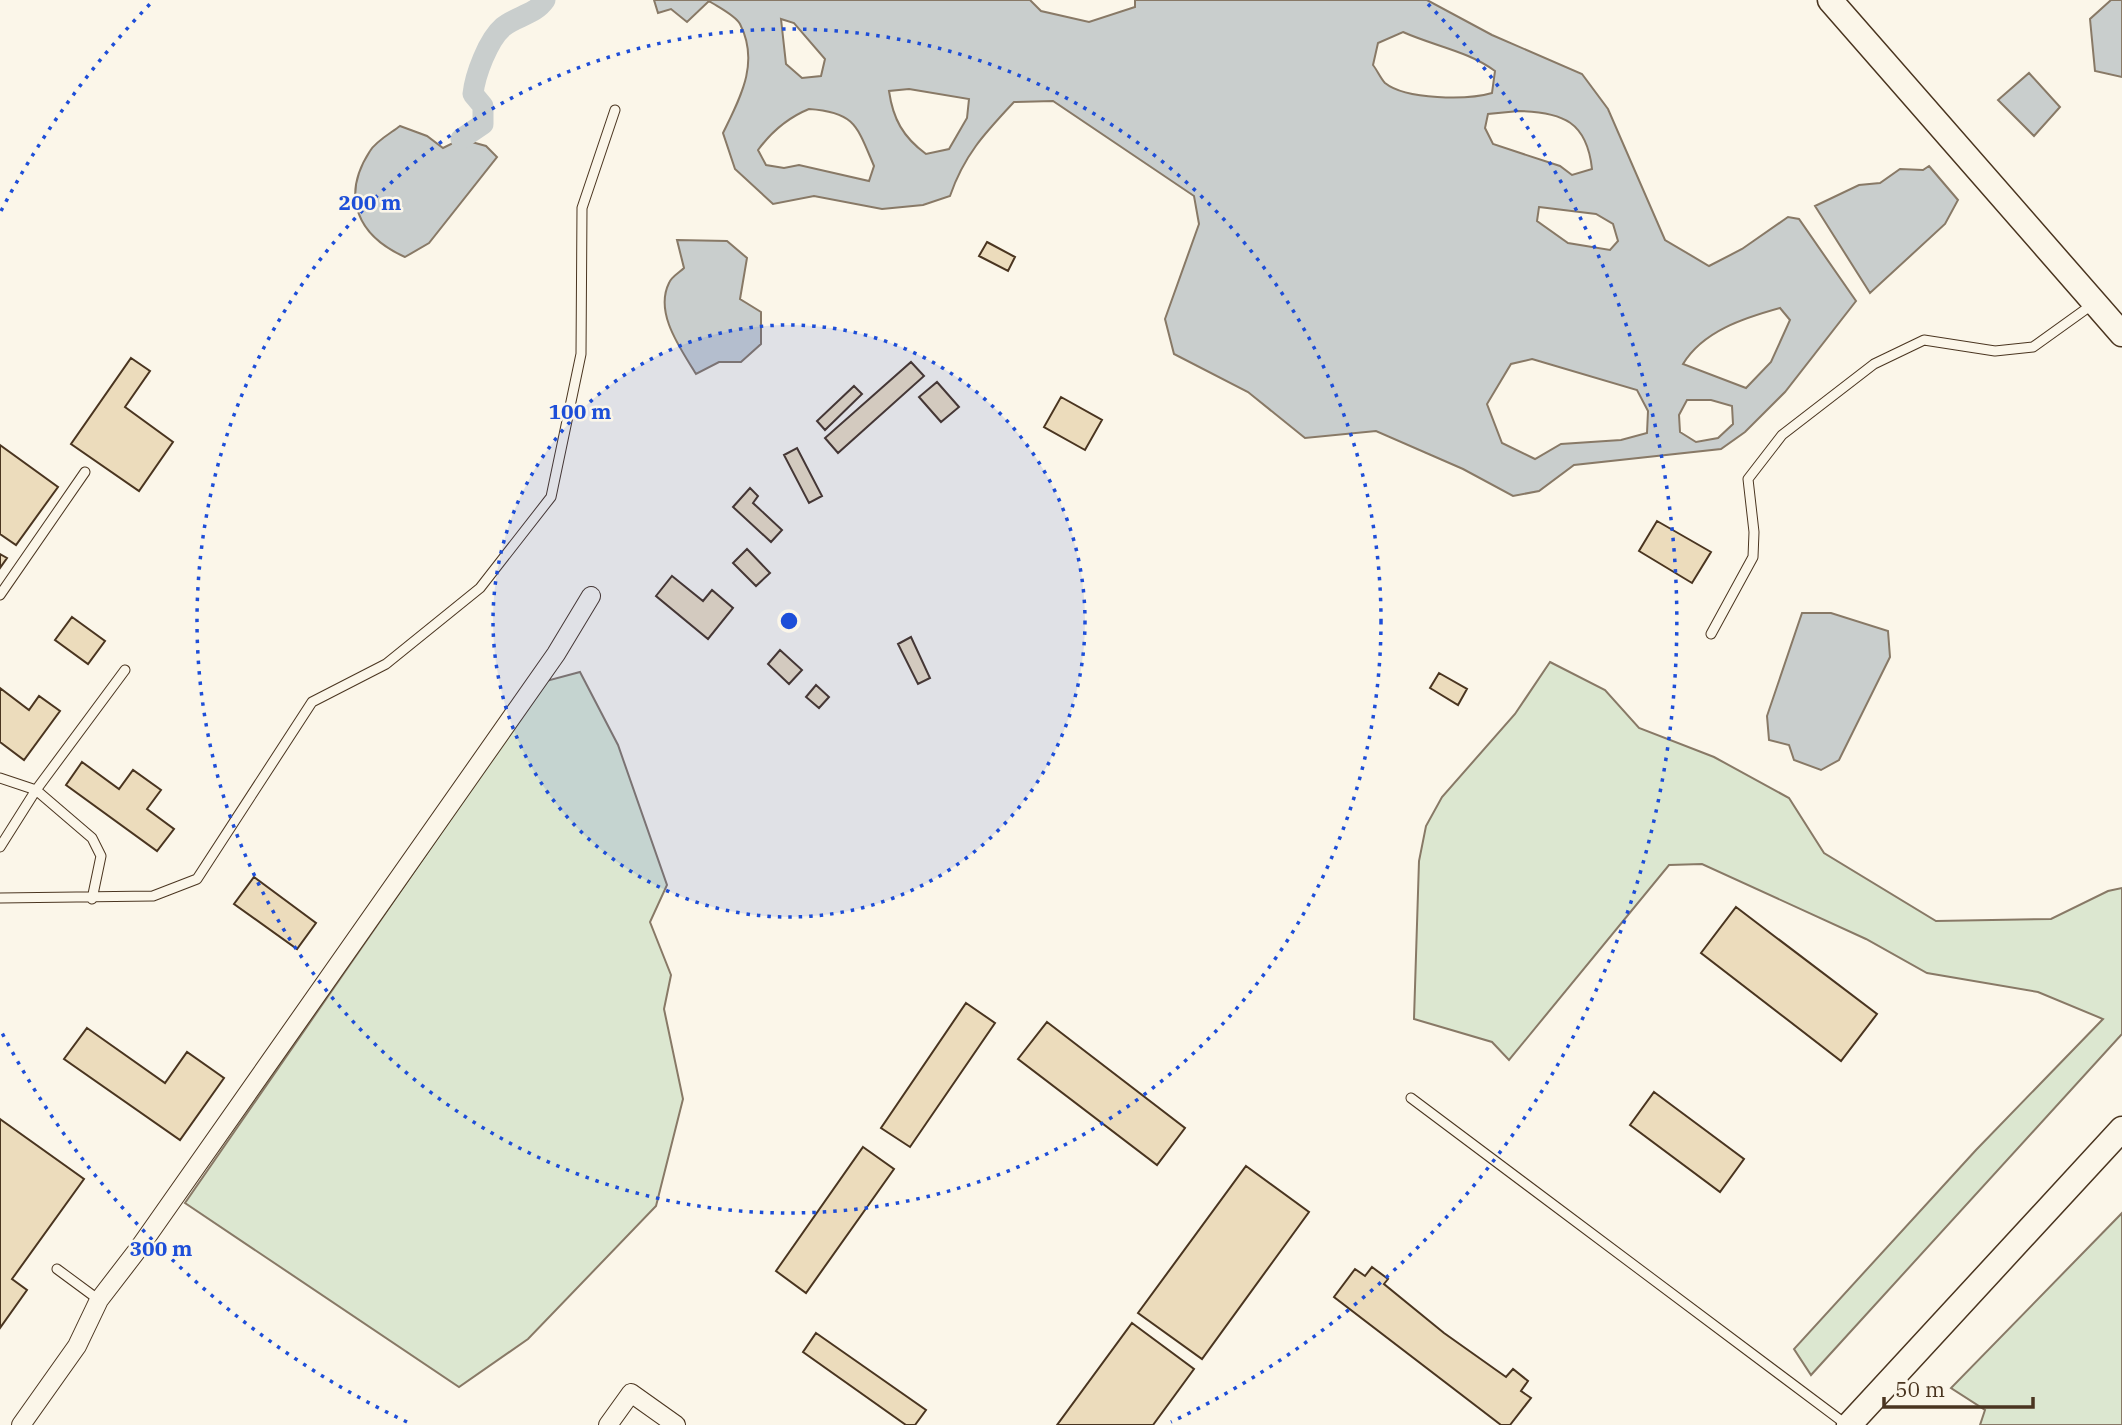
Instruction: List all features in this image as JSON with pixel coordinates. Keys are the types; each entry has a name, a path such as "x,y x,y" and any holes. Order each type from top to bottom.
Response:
{"street":[{"path":"1831,0 2122,334"},
{"path":"21,1425 77,1346 99,1300 139,1248 548,666 591,596"},
{"path":"1848,1425 2122,1129"},
{"path":"607,1425 631,1393 676,1425"}],"lane":[{"path":"0,898 92,899 153,896 197,879 312,702 386,664 480,588 551,496 581,354 582,208 615,110"},
{"path":"1711,634 1754,557 1748,479 1782,435 1874,364 1924,340 1994,351 2032,348 2094,303"},
{"path":"0,595 85,472"},
{"path":"0,847 36,790 125,670"},
{"path":"0,778 36,790 92,838 101,856 92,899"},
{"path":"1412,1098 1848,1425"},
{"path":"57,1269 99,1300"}],"green space":[{"path":"1550,662 1605,690 1639,728 1714,757 1789,798 1824,853 1936,921 2051,919 2108,891 2122,888 2122,1034 1811,1375 1794,1349 1976,1150 2103,1019 2038,992 1927,973 1866,939 1702,864 1669,865 1509,1060 1492,1042 1414,1019 1419,861 1426,826 1442,797 1515,714"},
{"path":"580,672 618,745 667,885 650,922 671,975 664,1009 683,1099 656,1206 528,1339 459,1387 185,1203 546,681"},
{"path":"2122,1213 2122,1425 1980,1425 1985,1410 1951,1388"}],"shaded area":[{"path":"654,0 1030,0 1041,11 1089,22 1135,7 1135,0 1427,0 1492,35 1582,74 1608,109 1665,240 1709,266 1742,249 1788,217 1799,219 1856,301 1785,392 1745,432 1721,449 1574,465 1539,491 1513,496 1463,469 1376,431 1305,438 1248,392 1174,354 1165,319 1199,224 1194,196 1053,101 1014,102 969,156 950,196 923,205 882,209 814,196 773,204 735,169 723,133 736,107 748,66 746,38 740,24 709,1 687,22 671,9 658,13","holes":["781,19 794,23 825,59 821,76 802,78 786,64","1403,32 1485,64 1495,71 1492,93 1468,97 1407,93 1385,83 1373,65 1378,43","909,89 969,99 967,118 949,149 926,154 905,134 896,119 889,91","809,109 845,118 858,131 874,166 869,181 799,165 784,168 766,165 758,150 774,131","1519,111 1560,117 1578,130 1585,140 1592,169 1572,175 1560,166 1493,144 1485,128 1488,114","1539,207 1596,214 1613,224 1618,241 1610,250 1568,243 1537,221","1780,308 1790,320 1771,362 1746,388 1683,364 1691,353 1713,334 1752,316","1532,359 1637,390 1648,411 1647,433 1621,440 1561,444 1535,459 1502,443 1487,404 1511,364","1687,400 1711,400 1732,406 1733,424 1718,438 1696,442 1680,432 1679,415"]},
{"path":"2111,0 2122,0 2122,77 2095,71 2090,19"},
{"path":"2029,73 2060,107 2034,136 1998,100"},
{"path":"400,126 427,136 443,148 461,139 486,146 497,157 429,243 405,257 375,238 365,226 355,199 361,168 370,151"},
{"path":"1929,166 1958,200 1945,224 1870,293 1815,206 1859,185 1880,183 1900,169 1923,170"},
{"path":"677,240 727,241 747,258 740,299 761,312 761,344 741,362 719,362 696,374 677,342 667,318 665,294 670,281 684,268"},
{"path":"1802,613 1831,613 1888,631 1890,657 1839,760 1821,770 1794,760 1789,745 1769,740 1767,716"}],"building":[{"path":"987,242 1015,257 1008,271 979,256"},
{"path":"131,358 150,371 125,407 173,442 139,491 71,444"},
{"path":"911,362 924,376 838,453 825,438"},
{"path":"937,382 959,407 941,422 919,397"},
{"path":"854,386 862,394 825,430 817,421"},
{"path":"1061,397 1102,420 1085,450 1044,427"},
{"path":"0,445 58,487 16,545 0,534"},
{"path":"797,448 822,496 809,503 784,455"},
{"path":"750,488 758,496 753,503 782,530 771,542 733,507"},
{"path":"1657,521 1711,552 1692,583 1639,551"},
{"path":"747,549 770,573 756,586 733,563"},
{"path":"0,554 7,558 0,568"},
{"path":"672,576 703,601 712,590 733,608 708,639 656,596"},
{"path":"72,617 105,641 88,664 55,640"},
{"path":"911,637 930,678 918,684 898,644"},
{"path":"780,650 802,670 789,684 768,664"},
{"path":"1439,673 1467,689 1458,705 1430,688"},
{"path":"816,685 829,697 819,708 806,697"},
{"path":"0,688 29,710 39,696 60,711 24,760 0,742"},
{"path":"82,762 119,789 133,770 161,790 147,809 174,829 157,851 66,785"},
{"path":"254,877 316,923 297,949 234,904"},
{"path":"1736,907 1877,1014 1841,1061 1701,953"},
{"path":"966,1003 995,1023 910,1147 881,1128"},
{"path":"1047,1022 1185,1128 1157,1165 1018,1059"},
{"path":"87,1028 165,1083 187,1052 224,1078 180,1140 64,1059"},
{"path":"1654,1092 1744,1159 1720,1192 1630,1125"},
{"path":"0,1119 84,1179 12,1279 27,1290 0,1328"},
{"path":"863,1147 894,1169 806,1293 776,1271"},
{"path":"1246,1166 1309,1212 1202,1359 1138,1313"},
{"path":"1372,1267 1388,1279 1384,1284 1444,1333 1506,1377 1513,1369 1528,1381 1521,1391 1531,1398 1510,1425 1501,1425 1334,1297 1355,1269 1365,1276"},
{"path":"1132,1323 1194,1369 1153,1425 1057,1425"},
{"path":"816,1333 926,1410 915,1425 906,1425 803,1352"}],"waterway":[{"path":"461,139 483,124 483,106 473,94 479,68 492,40 503,27 536,9 545,0"}]}
